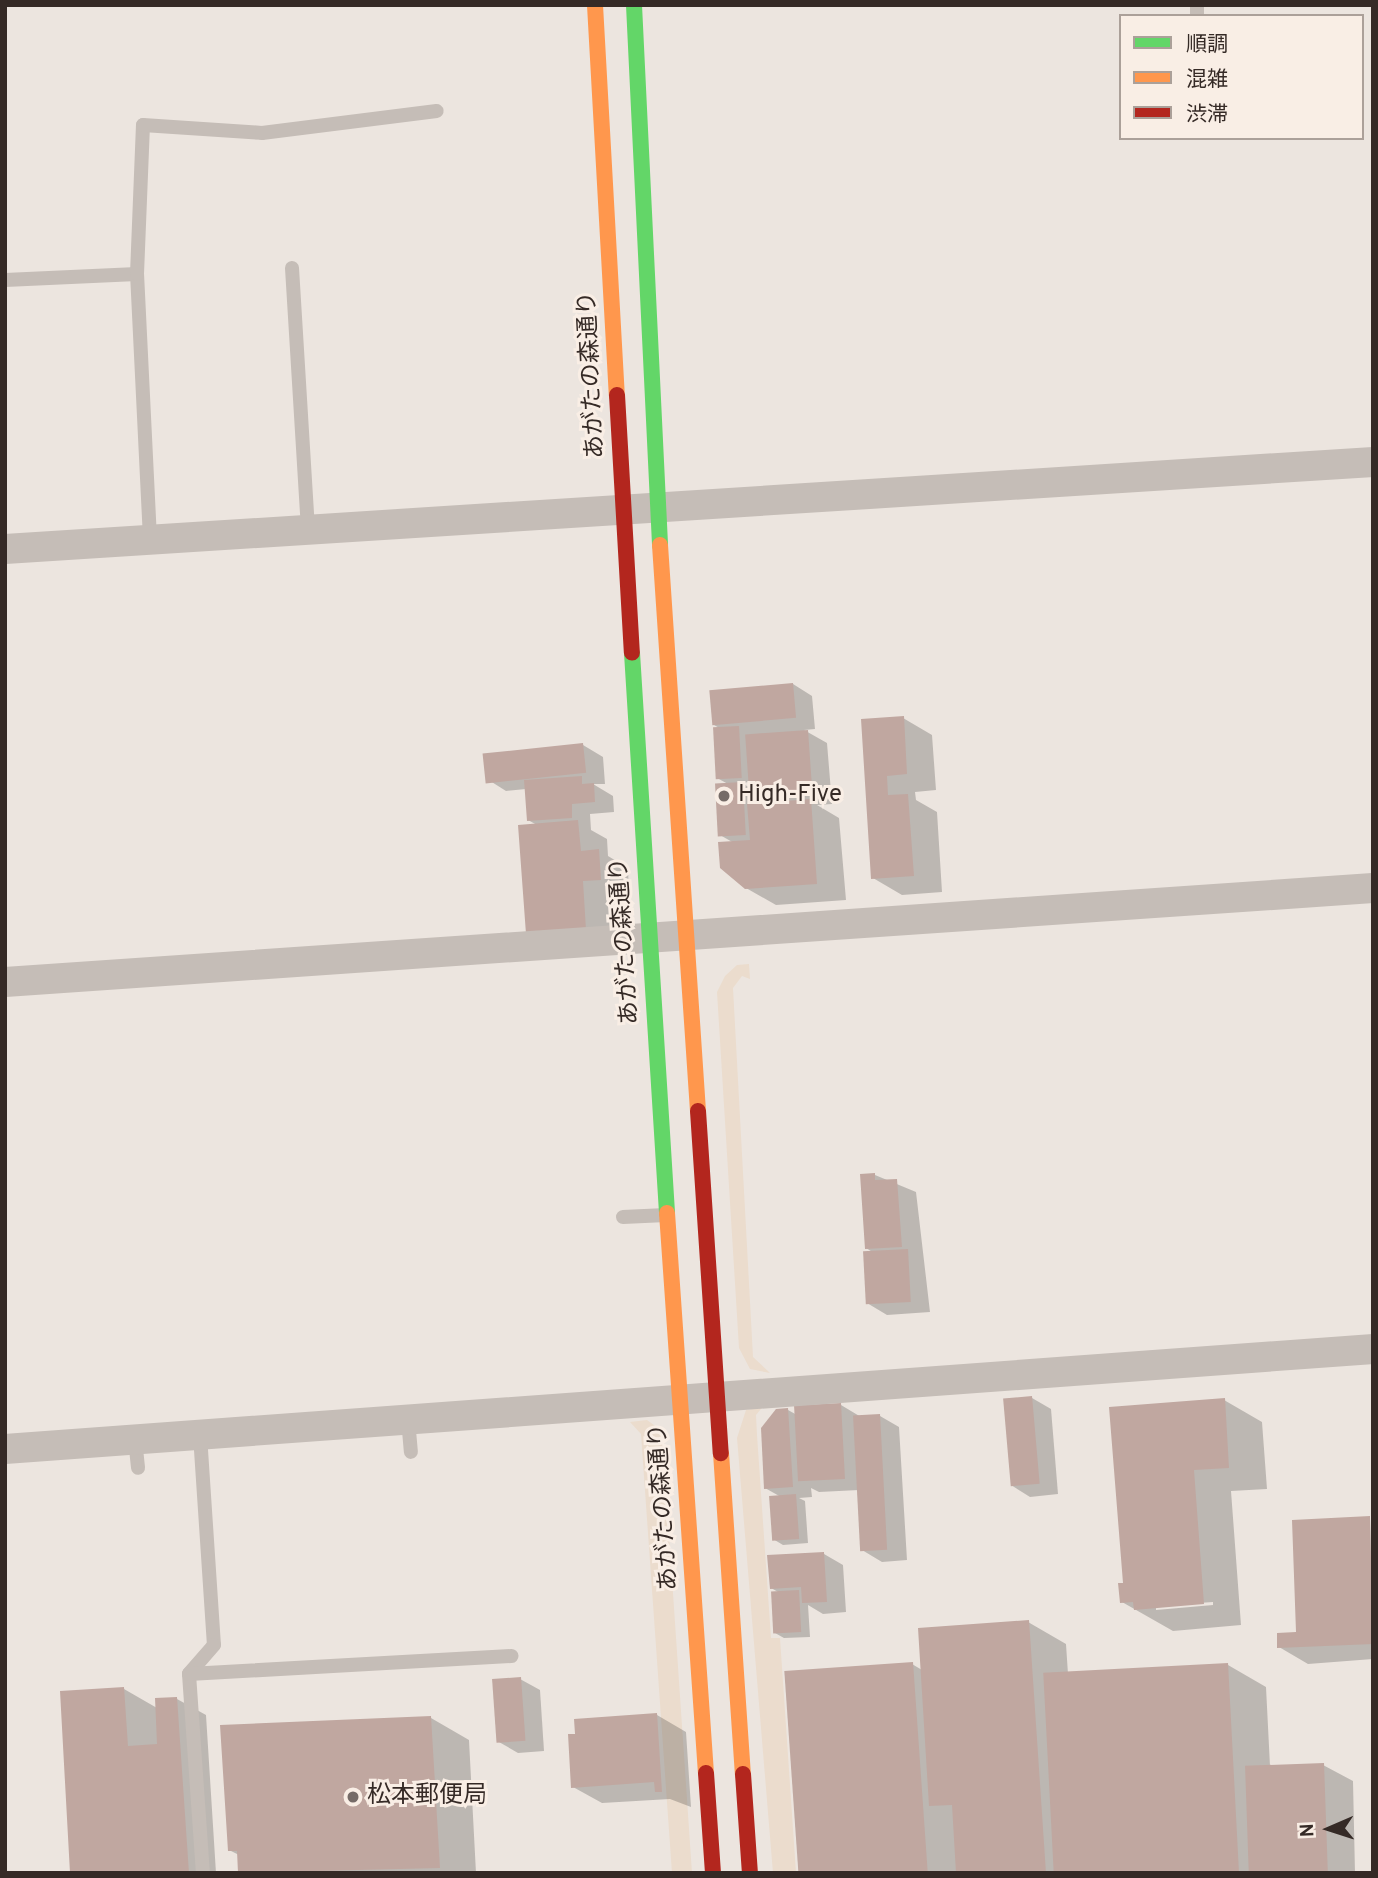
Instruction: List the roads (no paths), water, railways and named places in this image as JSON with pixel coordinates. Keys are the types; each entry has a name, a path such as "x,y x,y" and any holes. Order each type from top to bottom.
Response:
{"highway":[{"name":"あがたの森通り","path":"595,5 648,937 713,1873"},
{"path":"634,5 657,507 689,933 715,1395 750,1873"}],"street":[{"path":"5,549 1373,461"},
{"path":"5,982 1373,888"},
{"path":"5,1449 136,1454 200,1435 408,1419 438,1412 680,1398 825,1380 1373,1349"}],"lane":[{"path":"150,539 136,274 143,125 262,133 438,111"},
{"path":"292,268 308,529"},
{"path":"5,280 136,274"},
{"path":"623,1217 667,1215"},
{"path":"408,1419 411,1452"},
{"path":"200,1435 215,1646 189,1674 203,1873"},
{"path":"189,1674 511,1656"}],"place":[{"name":"High-Five","path":"724,796"},
{"name":"松本郵便局","path":"353,1797"}]}
